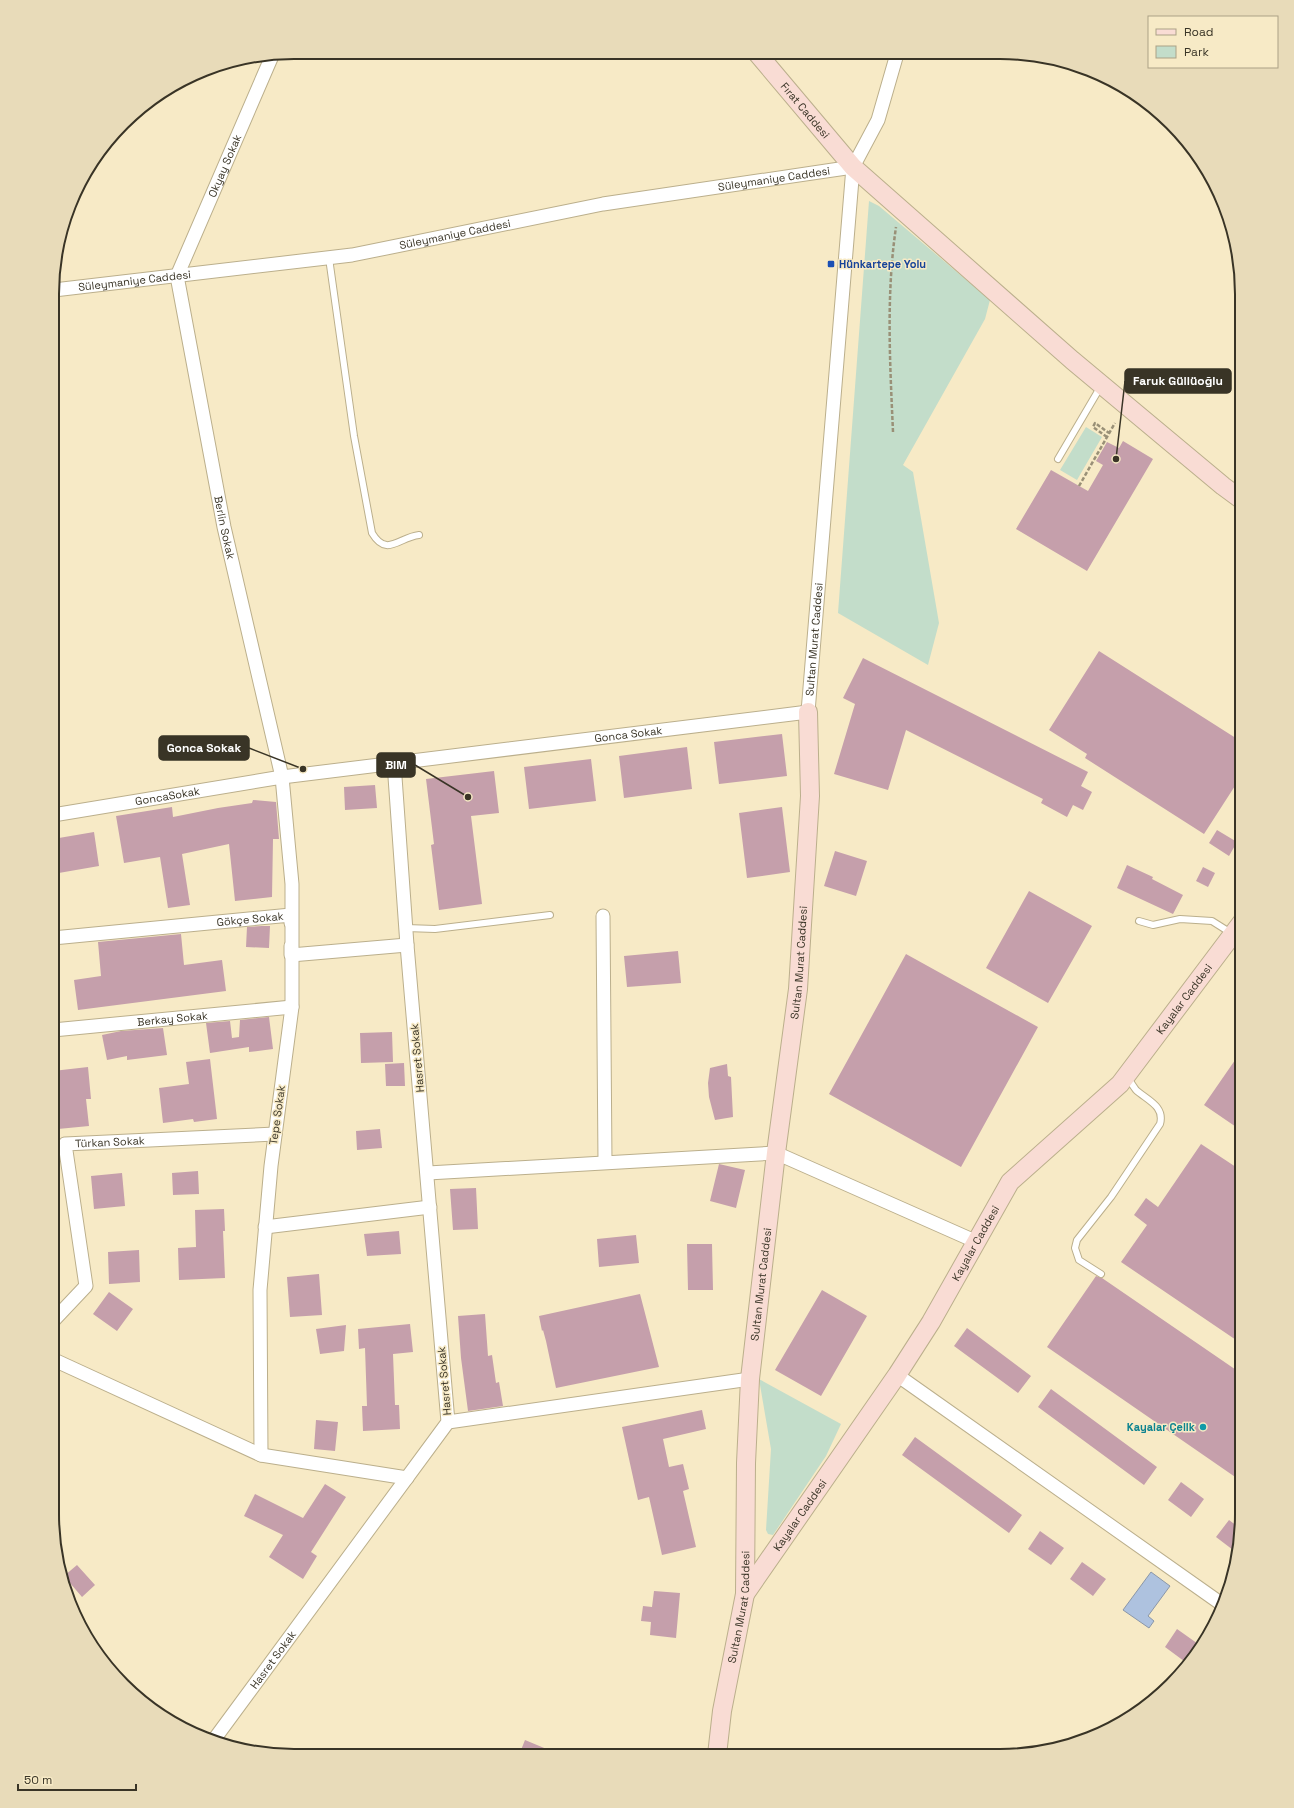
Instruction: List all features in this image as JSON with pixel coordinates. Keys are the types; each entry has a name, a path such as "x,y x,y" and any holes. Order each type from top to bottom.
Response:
{"street":[{"name":"Fırat Caddesi","path":"761,59 853,167 1102,385 1222,486 1235,494"},
{"path":"853,167 878,120 896,59"},
{"name":"Okyay Sokak","path":"177,276 270,61"},
{"name":"Süleymaniye Caddesi","path":"59,289 352,255 603,204 853,167"},
{"name":"Sultan Murat Caddesi","path":"718,1749 722,1711 745,1594 746,1463 750,1379 776,1153 798,989 810,796 808,712 853,167"},
{"name":"Berlin Sokak","path":"177,276 224,527 282,777"},
{"name":"Gonca Sokak","path":"282,777 808,712"},
{"name":"Hasret Sokak","path":"217,1736 448,1422 428,1173 407,945 394,763"},
{"name":"GoncaSokak","path":"59,814 282,777"},
{"name":"Tepe Sokak","path":"261,1454 260,1290 275,1134 292,1007 292,884 282,777"},
{"name":"Gökçe Sokak","path":"59,937 291,915 291,955 407,945"},
{"path":"603,916 605,1162"},
{"name":"Kayalar Caddesi","path":"745,1594 897,1375 931,1322 1010,1182 1120,1084 1235,931"},
{"name":"Berkay Sokak","path":"59,1029 292,1007"},
{"name":"Türkan Sokak","path":"59,1315 86,1286 65,1144 275,1134"},
{"path":"428,1173 776,1153 977,1242"},
{"path":"265,1227 430,1207"},
{"path":"59,1362 261,1454 407,1478"},
{"path":"897,1375 1218,1601"},
{"path":"448,1422 750,1379"}],"lane":[{"path":"329,258 354,436 372,533 379,543 383,545 393,545 420,535"},
{"path":"1058,459 1102,385"},
{"path":"406,928 435,928 550,915"},
{"path":"1139,921 1153,925 1180,919 1212,921 1235,927"},
{"path":"1101,1274 1079,1260 1075,1248 1077,1240 1111,1197 1160,1124 1161,1119 1161,1114 1153,1102 1136,1090 1126,1076"}],"path":[{"path":"893,432 889,326 892,252 896,220 903,211"},
{"path":"1107,437 1093,427 1095,423 1110,433"},
{"path":"1079,486 1098,456 1115,423"}],"green space":[{"path":"869,201 879,206 990,300 985,319 903,465 913,472 939,623 928,665 838,613"},
{"path":"1086,427 1102,437 1077,480 1060,470"},
{"path":"759,1379 841,1424 826,1456 773,1535 768,1534 766,1530 771,1449"}],"water":[{"path":"1151,1572 1170,1586 1148,1616 1154,1621 1149,1628 1123,1610"}],"building":[{"path":"1123,441 1153,459 1087,571 1016,529 1051,470 1088,491 1103,465 1096,461 1107,442 1119,448"},
{"path":"1099,651 1235,738 1235,786 1204,834 1085,758 1087,754 1049,730"},
{"path":"863,658 1088,772 1081,786 1092,792 1083,810 1073,805 1067,817 1041,803 1043,799 906,730 888,790 834,774 855,704 843,698"},
{"path":"782,734 787,776 719,784 714,742"},
{"path":"687,747 692,789 624,798 619,756"},
{"path":"591,759 596,801 529,809 524,767"},
{"path":"494,771 499,813 471,816 482,904 439,910 431,845 434,844 426,779"},
{"path":"375,785 377,808 345,810 344,787"},
{"path":"253,800 276,802 279,839 273,839 272,897 235,901 229,844 182,854 190,905 168,908 160,857 124,863 116,816 172,807 173,817 252,803"},
{"path":"782,807 790,872 747,878 739,813"},
{"path":"1217,830 1235,841 1235,846 1229,856 1209,843"},
{"path":"94,832 99,866 59,873 59,838"},
{"path":"835,851 867,861 856,896 824,886"},
{"path":"1127,865 1153,877 1152,879 1183,895 1173,914 1117,888"},
{"path":"1203,867 1215,873 1208,887 1196,881"},
{"path":"1029,891 1092,926 1048,1003 986,968"},
{"path":"270,926 269,948 246,947 247,927"},
{"path":"181,934 184,965 222,960 226,991 78,1010 74,980 101,976 98,942"},
{"path":"678,951 681,983 627,987 624,956"},
{"path":"906,954 1038,1027 961,1167 829,1094"},
{"path":"269,1017 273,1049 249,1052 249,1047 210,1053 206,1023 230,1021 232,1038 239,1037 240,1020"},
{"path":"163,1028 167,1055 127,1060 127,1056 107,1060 102,1035 121,1031"},
{"path":"392,1032 393,1062 361,1063 360,1033"},
{"path":"210,1059 217,1119 194,1122 193,1119 163,1123 159,1088 189,1084 186,1062"},
{"path":"1235,1060 1235,1126 1204,1105"},
{"path":"404,1063 405,1086 386,1086 385,1064"},
{"path":"727,1064 728,1076 731,1077 733,1117 715,1120 709,1097 708,1083 710,1068"},
{"path":"88,1067 91,1099 86,1099 89,1126 59,1129 59,1070"},
{"path":"380,1129 382,1148 357,1150 356,1131"},
{"path":"1201,1144 1235,1166 1235,1339 1121,1262 1147,1225 1134,1215 1146,1198 1158,1207"},
{"path":"719,1164 745,1170 736,1208 710,1201"},
{"path":"198,1171 199,1194 173,1195 172,1173"},
{"path":"122,1173 125,1206 94,1209 91,1176"},
{"path":"476,1188 478,1229 453,1230 450,1189"},
{"path":"224,1209 225,1231 223,1231 225,1278 179,1280 178,1248 196,1247 195,1210"},
{"path":"399,1231 401,1254 367,1256 364,1234"},
{"path":"636,1235 639,1263 599,1267 597,1239"},
{"path":"687,1244 712,1244 713,1290 688,1290"},
{"path":"139,1250 140,1282 109,1284 108,1252"},
{"path":"319,1274 322,1315 290,1317 287,1277"},
{"name":"Kayalar Çelik","path":"1096,1276 1102,1278 1235,1369 1235,1477 1047,1347"},
{"path":"822,1290 867,1316 821,1396 775,1370"},
{"path":"109,1292 133,1309 117,1331 93,1314"},
{"path":"640,1294 659,1367 556,1388 539,1316"},
{"path":"485,1314 488,1356 492,1355 496,1383 499,1382 503,1406 468,1411 461,1358 458,1316"},
{"path":"410,1324 413,1352 393,1354 395,1405 399,1405 400,1429 363,1431 362,1406 367,1406 365,1348 359,1349 358,1329"},
{"path":"346,1325 344,1351 320,1354 316,1329"},
{"path":"967,1328 1031,1376 1018,1393 954,1346"},
{"path":"1051,1389 1157,1467 1144,1485 1038,1407"},
{"path":"702,1410 706,1429 663,1439 669,1467 683,1464 689,1489 683,1491 696,1547 662,1555 649,1497 638,1500 622,1427"},
{"path":"316,1420 338,1422 335,1451 314,1449"},
{"path":"915,1437 1022,1515 1009,1533 902,1455"},
{"path":"1181,1482 1204,1499 1191,1517 1168,1500"},
{"path":"325,1484 346,1497 311,1552 317,1556 303,1579 269,1557 283,1535 244,1516 255,1494 303,1518"},
{"path":"1229,1520 1234,1524 1232,1549 1216,1537"},
{"path":"1040,1531 1064,1548 1051,1565 1028,1549"},
{"path":"1082,1562 1106,1579 1093,1596 1070,1579"},
{"path":"77,1565 95,1585 82,1597 69,1582 67,1574"},
{"path":"654,1591 680,1593 676,1638 650,1635 651,1622 641,1621 643,1606 652,1607"},
{"path":"1177,1629 1196,1642 1183,1661 1165,1647"},
{"path":"525,1740 547,1749 521,1749"}],"place":[{"name":"Hünkartepe Yolu","path":"831,264"},
{"name":"Faruk Güllüoğlu","path":"1116,459"},
{"name":"Gonca Sokak","path":"303,769"},
{"name":"BIM","path":"468,797"},
{"name":"Kayalar Çelik","path":"1203,1427"}]}
